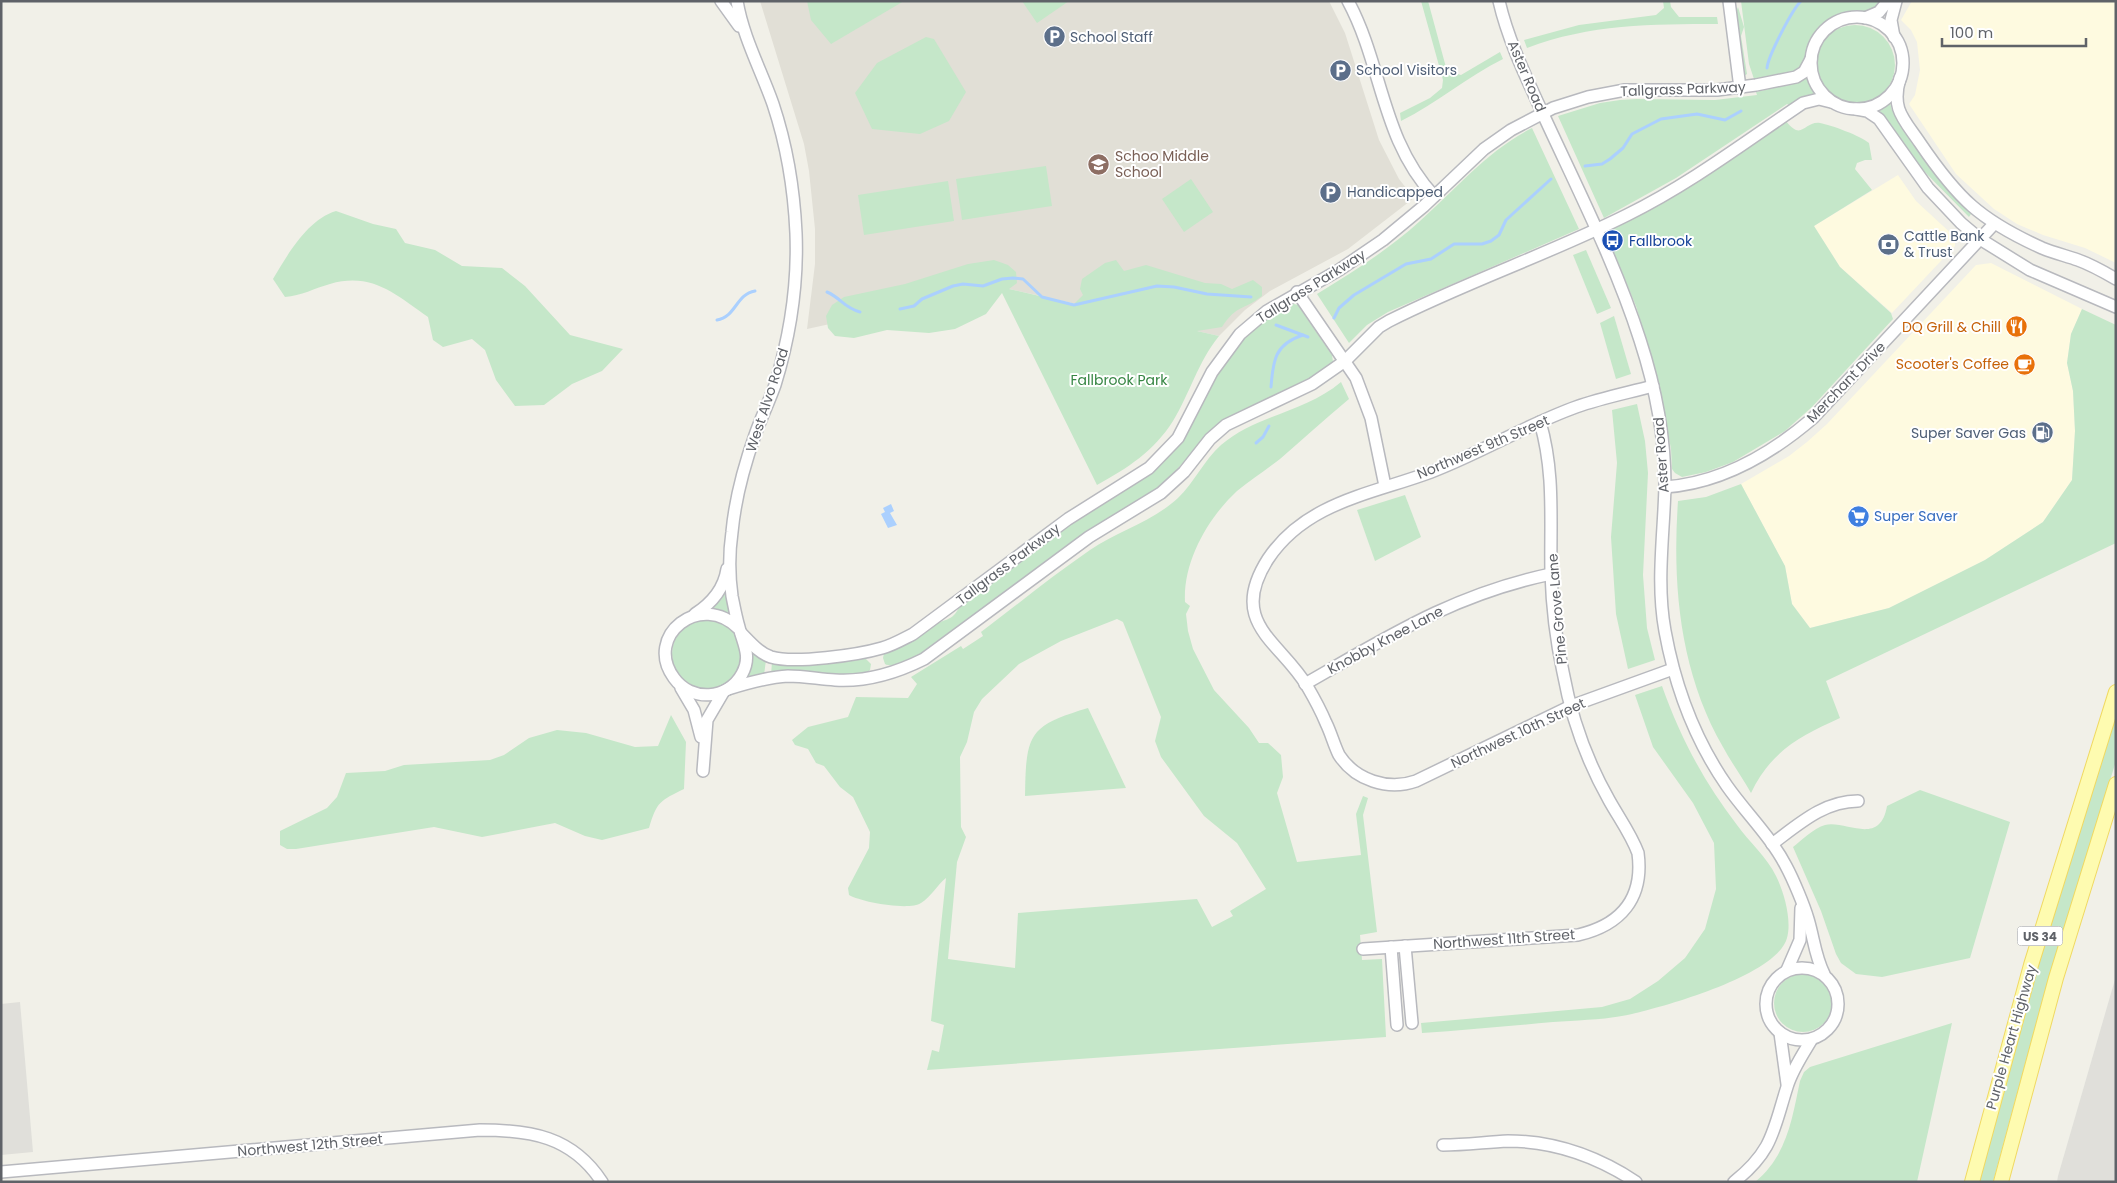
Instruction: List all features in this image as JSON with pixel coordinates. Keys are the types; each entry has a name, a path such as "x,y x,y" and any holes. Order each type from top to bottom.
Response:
{"main road":[{"name":"Purple Heart Highway","path":"1972,1182 2029,974 2116,692"},
{"name":"Purple Heart Highway","path":"2001,1182 2056,978 2116,784"}],"street":[{"name":"West Alvo Road","path":"721,1 749,43"},
{"name":"West Alvo Road","path":"691,617 704,608 718,592 726,577 734,516 744,470 775,385 788,333 797,255 795,208 786,150 772,104 749,43 737,1"},
{"path":"1348,1 1364,39 1395,136 1410,166 1434,196"},
{"name":"Aster Road","path":"1499,1 1514,48 1628,305 1653,386 1663,449 1664,487 1660,582 1664,627 1673,669 1686,708 1708,754 1741,805 1772,844 1786,866 1801,904 1808,916 1815,954 1824,974"},
{"path":"1729,1 1740,88"},
{"path":"1888,1 1879,12 1865,18 1840,21 1826,30 1816,43 1811,60 1816,83 1831,102 1867,111 1879,119 1928,188 1961,223 1980,239 2030,270 2116,307"},
{"path":"1896,1 1891,20 1894,37 1902,61 1896,102 1905,120 1944,178 1972,208 1994,224 2044,249 2081,261 2116,279"},
{"path":"1865,18 1881,25 1894,37"},
{"name":"Tallgrass Parkway","path":"740,631 762,652 769,656 788,659 868,651 894,644 913,634 1068,519 1149,468 1178,438 1212,372 1234,340 1267,310 1339,270 1383,240 1497,138 1542,113 1573,101 1616,92 1659,89 1693,91 1740,88 1796,77 1804,72 1811,60"},
{"path":"1856,109 1872,106 1886,98 1900,78"},
{"name":"Tallgrass Parkway","path":"726,690 782,677 837,680 865,679 902,670 924,659 1089,537 1161,493 1184,472 1210,439 1226,424 1306,388 1345,361 1379,327 1388,321 1627,215 1688,180 1803,103 1819,99 1831,102"},
{"name":"Merchant Drive","path":"1664,487 1718,477 1758,458 1793,435 1813,418 1994,224"},
{"path":"1298,292 1356,378 1371,418 1386,486"},
{"name":"Northwest 9th Street","path":"1362,777 1340,755 1306,684 1268,641 1260,628 1254,604 1258,582 1267,561 1281,542 1302,523 1336,504 1431,472 1582,405 1653,386"},
{"name":"Pine Grove Lane","path":"1540,422 1552,478 1551,574 1557,637 1571,706 1592,764 1638,854 1639,876 1632,899"},
{"name":"West Alvo Road","path":"730,553 732,596 740,631"},
{"name":"Knobby Knee Lane","path":"1306,684 1414,621 1504,584 1551,574"},
{"path":"703,771 707,720 726,690 739,680 746,665 747,648 740,631 733,623 708,613 691,617 676,627 671,635 666,652 669,670 694,710 704,746"},
{"name":"Northwest 10th Street","path":"1362,777 1391,785 1416,782 1571,706 1673,669"},
{"path":"679,684 701,695 726,690"},
{"path":"1772,844 1825,807 1836,803 1858,801"},
{"name":"Northwest 11th Street","path":"1363,949 1578,934 1608,924 1622,914 1632,899"},
{"name":"Aster Road","path":"1787,970 1800,940 1801,904"},
{"path":"1405,946 1412,1022"},
{"path":"1391,947 1398,1025"},
{"path":"1734,1182 1752,1167 1770,1141 1787,1086 1797,1064 1812,1039 1830,1028 1838,1011 1836,991 1824,974 1806,967 1787,970 1771,985 1767,995 1768,1016 1780,1034 1786,1062 1787,1086"},
{"path":"1780,1034 1790,1039 1812,1039"},
{"name":"Northwest 12th Street","path":"1,1172 470,1131 505,1130 528,1132 550,1138 567,1147 582,1157 602,1182"},
{"path":"1442,1145 1507,1142 1545,1144 1593,1158 1636,1182"}],"shaded area":[{"name":"Schoo Middle School","path":"760,1 1329,1 1345,33 1379,140 1399,179 1414,198 1348,249 1270,291 1245,310 1219,336 1000,287 807,329 815,264 815,229 809,171 804,144"},
{"path":"1912,1 2116,1 2116,263 2085,248 2043,235 2017,224 1994,209 1956,174 1909,104 1915,95 1920,70 1917,42 1911,30 1901,20"},
{"path":"1898,175 1916,201 1955,237 1955,246 1892,313 1840,267 1814,226"},
{"path":"1991,263 2082,309 2071,334 2067,363 2073,391 2075,431 2072,480 2043,522 1985,560 1889,608 1810,628 1792,604 1785,566 1741,484 1789,456 1807,442 1827,424 1976,265"},
{"path":"2116,976 2116,1182 2057,1182 2058,1176"},
{"path":"20,1002 33,1152 1,1155 1,1004"}],"green space":[{"path":"807,1 904,1 831,44 811,20"},
{"path":"1022,1 1069,1 1037,23"},
{"path":"1421,1 1428,1 1447,71 1461,75 1500,52 1503,59 1401,121 1400,113 1430,98 1442,88 1443,80"},
{"path":"1663,1 1670,1 1671,7 1679,17 1717,17 1718,24 1669,24 1621,27 1574,34 1527,48 1524,40 1579,25 1656,15 1664,8"},
{"path":"1741,1 1882,1 1872,11 1837,18 1822,27 1812,41 1805,62 1797,72 1755,82 1749,64"},
{"path":"1738,7 1744,27 1741,36 1747,74 1744,76 1736,12"},
{"path":"1855,25 1870,28 1883,37 1892,50 1895,65 1892,80 1883,93 1870,102 1855,105 1840,102 1827,93 1818,80 1815,65 1818,50 1827,37 1840,28"},
{"path":"926,37 934,39 966,92 949,121 920,134 872,129 855,93 877,63"},
{"path":"1806,77 1814,94 1805,96 1790,106 1787,104 1676,178 1604,218 1558,116 1600,103 1620,100 1715,100 1757,95 1756,92 1799,82"},
{"path":"1890,103 1892,110 1929,165 1971,214 1969,217 1915,162 1879,111"},
{"path":"1786,121 1796,130 1815,123 1825,124 1853,134 1869,143 1872,160 1857,163 1855,169 1872,190 1814,226 1840,267 1891,313 1893,319 1812,407 1785,431 1733,462 1706,472 1682,477 1672,469 1671,449 1657,377 1636,306 1611,246 1609,233 1614,227"},
{"path":"1532,128 1579,229 1388,312 1367,325 1349,343 1317,294 1395,242 1487,159 1516,137"},
{"path":"1046,166 1052,206 962,220 956,179"},
{"path":"1191,179 1213,212 1184,232 1162,199"},
{"path":"948,181 954,221 864,235 858,195"},
{"path":"336,211 373,224 396,229 405,243 435,250 462,266 502,268 525,286 570,335 623,349 602,371 572,384 544,405 515,406 496,380 485,350 472,339 443,347 433,340 428,317 405,300 382,287 371,283 345,281 285,297 273,279 307,230 326,215"},
{"path":"1586,250 1611,308 1597,314 1573,255"},
{"name":"Fallbrook Park","path":"994,260 1008,265 1016,272 1017,283 1009,289 1074,304 1083,295 1080,289 1082,279 1105,263 1116,260 1124,271 1146,265 1205,283 1221,284 1232,289 1253,280 1262,287 1262,296 1236,311 1222,327 1197,331 1219,336 1205,356 1166,432 1140,458 1097,485 1002,293 986,314 955,329 929,333 887,330 854,338 835,336 828,328 826,316 832,305 844,297 905,284 968,264"},
{"path":"1290,303 1298,305 1332,355 1333,362 1308,382 1229,418 1215,427 1163,485 971,621 961,624 948,636 908,661 899,664 885,664 884,653 952,617 961,605 1082,515 1142,480 1161,464 1211,383 1243,338 1258,324"},
{"path":"2082,309 2116,325 2116,543 1826,681 1840,718 1812,731 1788,746 1768,766 1751,793 1726,753 1708,718 1688,659 1682,628 1676,565 1678,501 1706,497 1741,484 1785,566 1792,604 1810,628 1889,608 1985,560 2043,522 2072,480 2075,431 2073,391 2067,363 2071,334"},
{"path":"1614,316 1631,374 1616,379 1600,323"},
{"path":"1341,382 1349,399 1280,459 1237,491 1207,527 1199,541 1188,571 1185,602 1190,606 1186,614 1193,649 1214,690 1249,728 1259,743 1268,743 1281,755 1283,777 1277,793 1297,862 1361,855 1356,814 1363,796 1368,798 1363,815 1377,932 1360,935 1362,960 1382,959 1386,1037 927,1070 932,1050 939,1052 944,1025 931,1021 946,878 925,900 915,905 885,905 849,895 848,888 869,848 870,832 853,797 840,787 824,766 816,763 808,749 795,745 792,740 808,727 848,717 856,697 908,698 917,684 911,677 961,646 963,649 983,636 981,632 1090,550 1157,514 1168,506 1184,492 1221,445 1250,427 1327,392","holes":["1117,619 1123,622 1161,717 1155,741 1161,757 1204,816 1237,843 1266,889 1230,911 1233,916 1212,927 1197,899 1018,913 1015,968 948,959 957,862 966,837 961,827 960,757 967,742 974,712 982,699 1019,664 1061,641"]},
{"path":"1637,404 1645,441 1648,473 1643,575 1647,628 1655,660 1628,669 1616,614 1611,537 1617,463 1612,410"},
{"path":"1405,495 1421,537 1375,561 1357,510"},
{"path":"727,586 731,615 713,609"},
{"path":"707,619 720,622 732,629 739,641 742,654 739,667 732,679 720,686 707,689 694,686 682,679 675,667 672,654 675,641 682,629 694,622"},
{"path":"753,652 766,660 764,675 745,680 751,666"},
{"path":"864,657 871,664 870,670 863,673 838,676 771,675 772,662"},
{"path":"1662,686 1685,741 1704,776 1725,809 1768,862 1779,883 1789,923 1787,938 1779,952 1743,976 1719,987 1670,1004 1632,1014 1602,1019 1422,1033 1421,1023 1602,1007 1630,999 1658,981 1685,958 1705,929 1716,889 1714,843 1693,803 1653,747 1635,695"},
{"path":"1088,708 1126,788 1025,796 1027,759 1034,736 1042,727 1053,721"},
{"path":"2116,713 2116,761 2043,998 1993,1182 1978,1182 2030,988"},
{"path":"671,715 686,742 684,789 660,803 654,812 649,828 602,840 585,836 555,823 482,837 434,827 296,849 287,849 280,845 280,831 327,808 337,797 346,773 385,771 404,765 490,760 504,755 529,738 557,730 586,733 635,747 658,746"},
{"path":"1920,790 2010,822 1970,958 1882,977 1856,974 1841,963 1836,954 1821,911 1793,847 1812,831 1825,825 1833,824 1861,829 1870,829 1877,826 1883,818 1887,806"},
{"path":"1803,974 1814,976 1824,982 1830,992 1832,1003 1830,1014 1824,1024 1814,1030 1803,1032 1792,1030 1782,1024 1776,1014 1774,1003 1776,992 1782,982 1792,976"},
{"path":"1952,1023 1917,1182 1755,1182 1766,1172 1781,1149 1791,1123 1800,1081 1804,1072 1810,1067"}],"water":[{"path":"891,504 894,511 890,513 897,525 888,528 881,514 885,512 883,508"}],"waterway":[{"path":"1767,68 1781,33 1801,1"},
{"path":"1585,166 1602,164 1623,148 1632,134 1661,119 1697,114 1725,120 1741,111"},
{"path":"1334,318 1339,308 1354,295 1406,264 1431,259 1454,244 1482,244 1491,241 1499,235 1506,220 1551,179"},
{"path":"900,309 914,306 922,299 953,286 963,284 983,286 1002,279 1013,278 1023,279 1042,297 1074,305 1157,286 1174,287 1207,294 1251,297"},
{"path":"717,320 728,315 744,296 755,291"},
{"path":"827,292 850,308 860,312"},
{"path":"1276,325 1308,337"},
{"path":"1271,387 1277,354 1286,343 1303,335"},
{"path":"1256,443 1263,437 1269,426"}],"place":[{"name":"School Staff","path":"1054,37"},
{"name":"School Visitors","path":"1340,70"},
{"name":"Schoo Middle School","path":"1099,164"},
{"name":"Handicapped","path":"1331,192"},
{"name":"Fallbrook","path":"1613,241"},
{"name":"Cattle Bank & Trust","path":"1888,244"},
{"name":"DQ Grill & Chill","path":"2017,327"},
{"name":"Scooter's Coffee","path":"2025,364"},
{"name":"Super Saver Gas","path":"2042,433"},
{"name":"Super Saver","path":"1858,516"}]}
